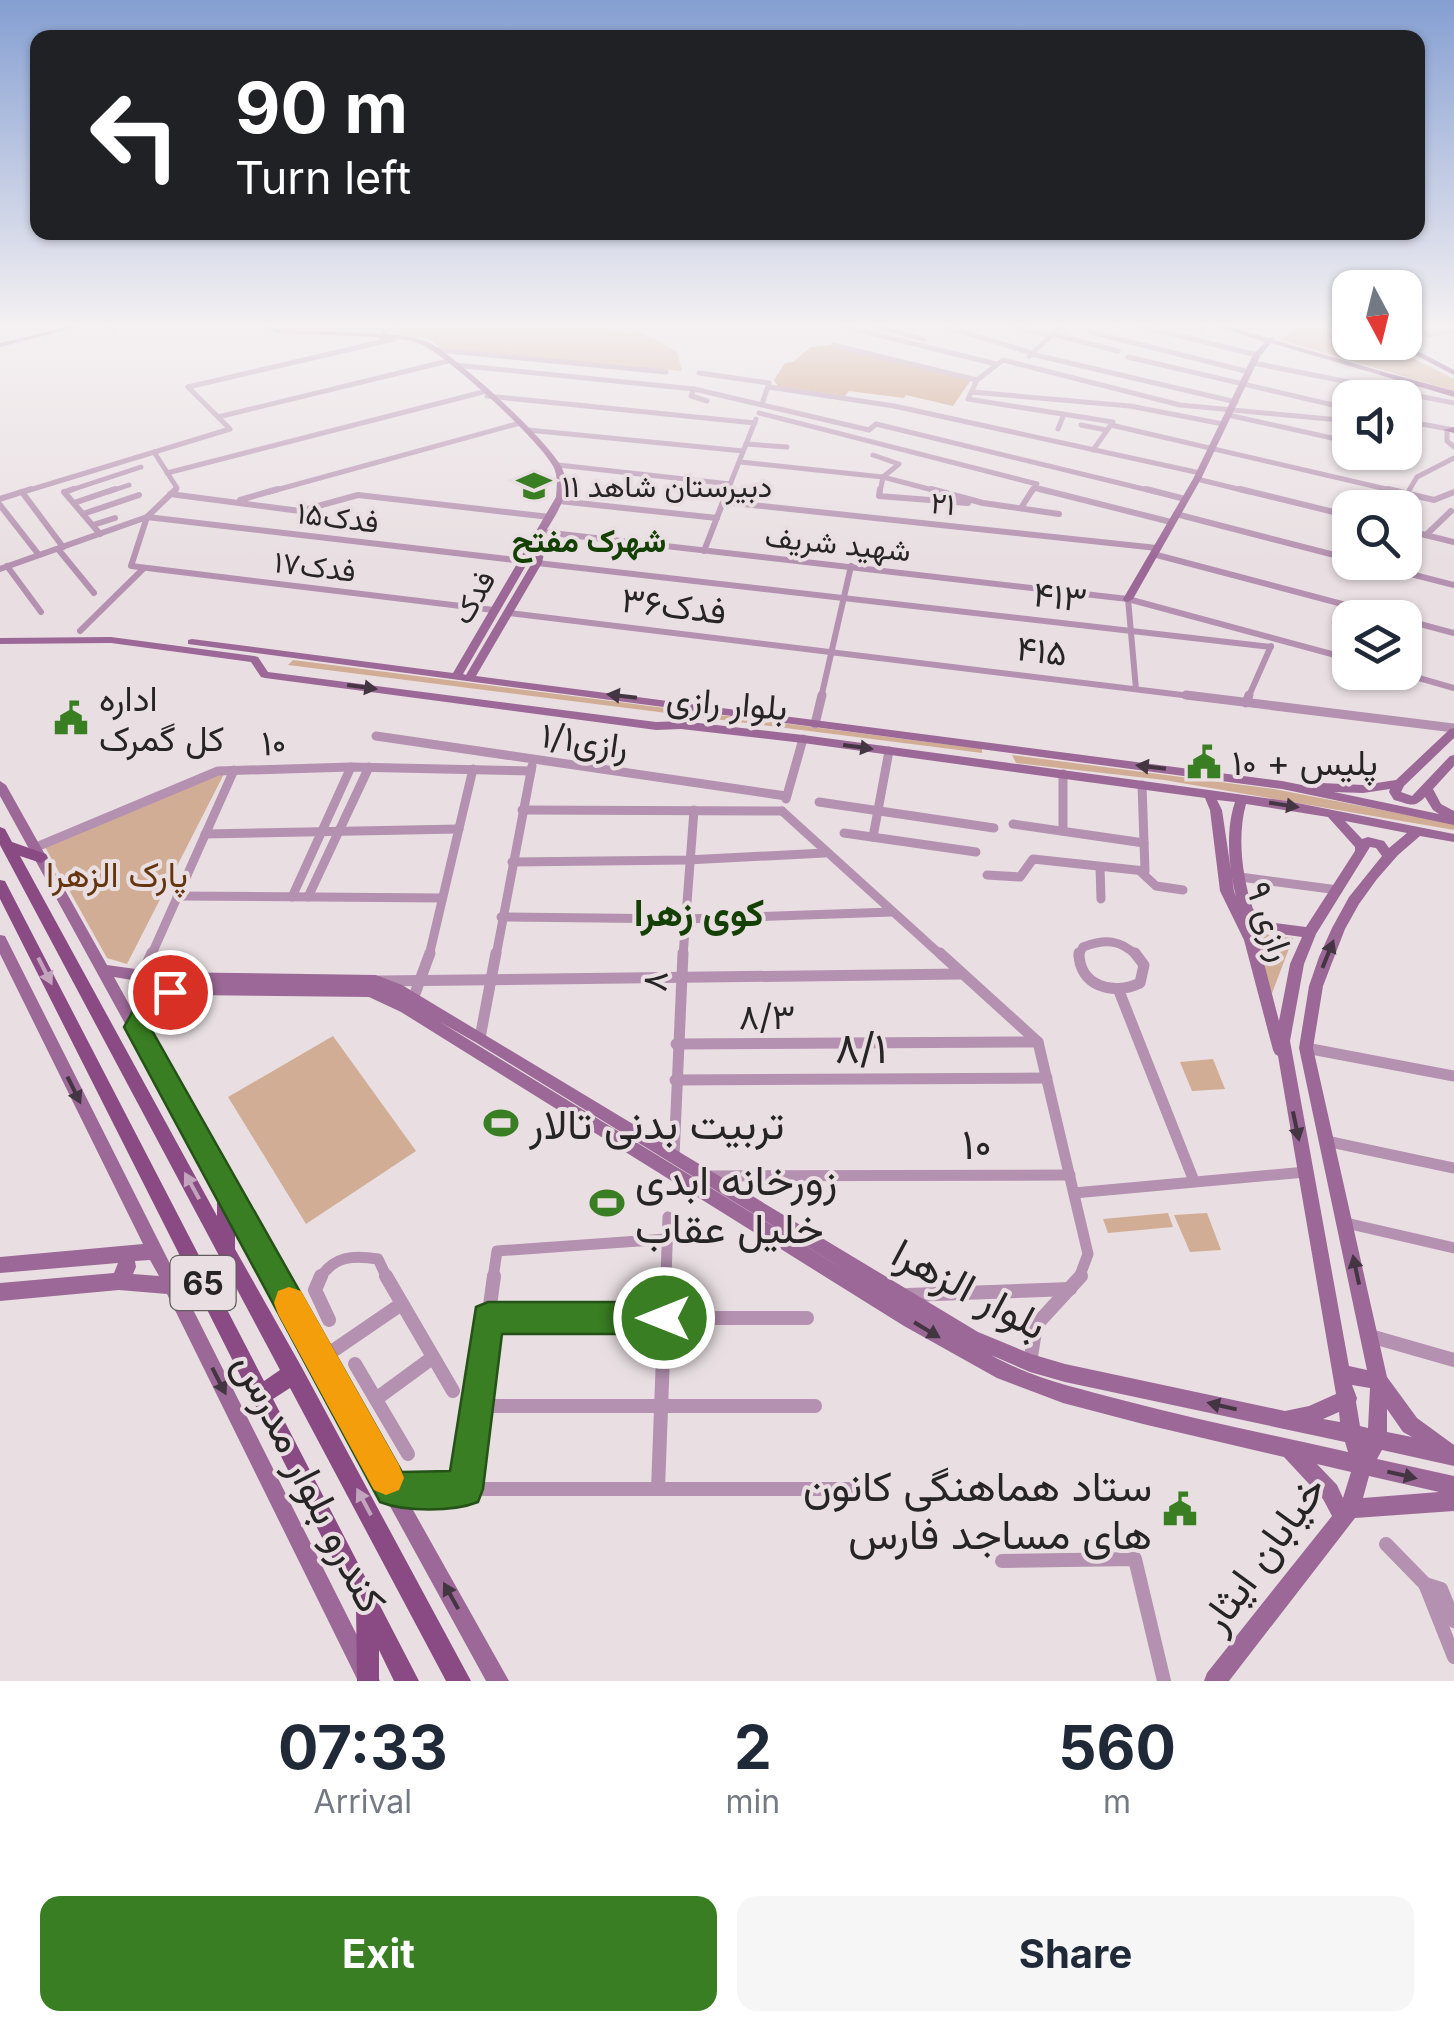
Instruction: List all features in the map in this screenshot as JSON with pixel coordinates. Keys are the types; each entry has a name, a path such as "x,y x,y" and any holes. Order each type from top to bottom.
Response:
{"main road":[{"path":"498,404 524,426 558,465 562,486 559,501 544,532"},
{"path":"1128,599 1198,476 1233,404"},
{"name":"فدک","path":"464,676 466,659 544,532"},
{"name":"فدک","path":"464,676 480,660 538,563 544,532"},
{"name":"بلوار رازی","path":"0,632 141,635 464,676 1282,784 1454,818"},
{"name":"بلوار رازی","path":"0,641 112,640 146,644 254,659 265,674 656,726 681,725 803,739 1209,794 1454,838"},
{"path":"265,674 272,659 284,654"},
{"path":"466,659 480,660"},
{"path":"1454,730 1399,784 1396,794 1410,802 1454,760"},
{"path":"990,746 990,764"},
{"path":"1282,784 1363,789 1399,784"},
{"name":"کندرو بلوار مدرس","path":"0,786 106,970 498,1681"},
{"path":"1427,789 1437,807 1454,818"},
{"name":"رازی ۹","path":"1209,794 1216,810 1226,891 1255,919 1272,928 1310,933"},
{"path":"1216,810 1228,808 1235,813 1242,799"},
{"name":"رازی ۹","path":"1235,813 1239,904 1284,1067"},
{"path":"1332,814 1361,846"},
{"path":"1377,1441 1379,1381 1306,1048 1308,1014 1337,931 1365,882 1417,832"},
{"path":"4,839 38,853"},
{"name":"65","path":"4,839 459,1681"},
{"path":"1362,1466 1352,1435 1282,1041 1297,964 1310,933 1361,846 1368,842 1380,844 1388,856"},
{"name":"65","path":"0,884 406,1681"},
{"name":"کندرو بلوار مدرس","path":"1,947 368,1680"},
{"name":"بلوار الزهرا","path":"106,970 146,977 376,981 480,1038 972,1338 1030,1363 1454,1455"},
{"path":"0,976 19,980"},
{"path":"146,977 141,993 159,997"},
{"name":"بلوار الزهرا","path":"159,997 213,988 373,992 1003,1372 1079,1398 1454,1486"},
{"path":"137,1027 140,1017 159,997"},
{"path":"226,1188 227,1251"},
{"path":"0,1265 154,1251"},
{"path":"119,1281 126,1267 125,1254"},
{"path":"0,1292 119,1281 171,1286"},
{"path":"261,1395 294,1373"},
{"path":"1344,1374 1379,1381 1410,1426 1454,1455"},
{"path":"1278,1419 1309,1416 1348,1398"},
{"name":"خیابان ایثار","path":"1215,1681 1346,1514 1362,1466 1377,1441"},
{"path":"1289,1448 1346,1514 1454,1501"},
{"path":"366,1602 368,1680"}],"street":[{"path":"39,555 0,502 230,429 205,404"},
{"path":"218,417 272,404"},
{"path":"167,473 443,404"},
{"path":"582,404 755,423"},
{"path":"704,551 761,404"},
{"path":"771,404 869,430 876,424 1185,499"},
{"path":"885,404 1094,450 1332,511"},
{"path":"1017,404 1400,490"},
{"path":"1107,404 1332,420"},
{"path":"1204,404 1332,438"},
{"path":"1130,406 1180,405 1229,412"},
{"path":"758,412 796,427 1036,484 1021,508"},
{"path":"1058,429 1064,414"},
{"path":"1080,425 1110,426"},
{"path":"233,502 524,426 745,448 787,447"},
{"path":"1094,450 1110,426"},
{"path":"1422,426 1452,430 1447,441 1454,447"},
{"path":"809,436 816,429"},
{"path":"847,448 853,440"},
{"path":"41,612 3,567 148,517 177,488 154,452"},
{"path":"873,455 899,464 883,477 880,496 983,503 1058,514"},
{"path":"1409,490 1417,477 1454,458"},
{"path":"741,462 883,477 983,503"},
{"path":"558,465 730,484"},
{"path":"64,492 141,467"},
{"path":"1384,486 1388,472"},
{"path":"56,482 100,534"},
{"path":"74,503 129,485"},
{"path":"1034,488 1332,555"},
{"path":"22,492 94,594"},
{"path":"1422,496 1439,500 1454,492"},
{"path":"170,494 300,511 358,495 550,517"},
{"path":"83,514 139,496"},
{"path":"559,501 717,518"},
{"name":"۲۱","path":"724,502 1155,551 1332,601"},
{"path":"1426,535 1452,511"},
{"name":"فدک۱۵","path":"148,517 524,561"},
{"name":"فدک۱۷","path":"148,517 131,566 494,610"},
{"path":"93,525 115,518"},
{"name":"شهید شریف","path":"544,532 1128,599"},
{"path":"1422,534 1454,542"},
{"name":"۴۱۳","path":"538,563 1131,632 1270,642"},
{"path":"816,724 851,566"},
{"path":"80,632 144,568"},
{"path":"1422,578 1454,586"},
{"path":"1136,689 1128,599 1270,642 1332,655"},
{"name":"فدک۳۶","path":"509,612 832,652"},
{"path":"1422,625 1454,633"},
{"path":"1246,703 1270,642"},
{"name":"۴۱۵","path":"832,652 1454,730"},
{"path":"1422,679 1454,688"},
{"name":"رازی۱/۱","path":"376,736 532,766 786,796"},
{"path":"782,811 803,739"},
{"path":"873,837 888,751"},
{"path":"480,1038 532,766"},
{"name":"۱۰","path":"38,853 212,772 532,766"},
{"path":"292,897 351,767"},
{"path":"308,897 369,767"},
{"path":"413,999 434,942 473,769"},
{"path":"146,977 177,896 234,770"},
{"path":"1063,774 1064,831"},
{"path":"1141,872 1146,867 1142,785"},
{"path":"819,802 994,828"},
{"path":"522,810 782,811 824,853 1038,1042 1088,1254 1086,1272 1032,1326 1028,1340 1030,1363"},
{"name":"۸","path":"674,1157 676,1044 687,860 694,810"},
{"path":"1014,824 1144,844"},
{"path":"204,834 458,829"},
{"path":"844,832 976,852"},
{"path":"512,862 687,860 824,853"},
{"path":"987,876 1020,877 1033,858 1141,872 1156,886 1183,890"},
{"path":"1100,867 1101,899"},
{"path":"1240,877 1338,890"},
{"path":"177,896 441,898"},
{"path":"501,918 686,919 892,912"},
{"path":"1103,940 1116,941 1138,954 1144,975 1131,989 1119,992 1093,984 1084,975 1078,965 1083,947 1103,940"},
{"path":"376,981 962,974"},
{"path":"1119,992 1194,1181"},
{"name":"۸/۳","path":"676,1044 1038,1042"},
{"path":"1306,1048 1454,1076"},
{"name":"۸/۱","path":"675,1080 1046,1078"},
{"path":"1326,1141 1454,1168"},
{"path":"1074,1194 1306,1172"},
{"name":"۱۰","path":"705,1176 1070,1175"},
{"path":"658,1489 668,1217"},
{"path":"1346,1223 1454,1248"},
{"path":"465,1489 497,1251 667,1239"},
{"path":"329,1320 315,1290 320,1272 338,1258 378,1259 400,1305 453,1391"},
{"path":"901,1295 1070,1289"},
{"path":"321,1359 400,1305"},
{"path":"488,1318 807,1318"},
{"path":"1370,1336 1454,1360"},
{"path":"376,1399 432,1358"},
{"path":"355,1364 408,1454"},
{"path":"475,1406 814,1406"},
{"path":"393,1489 861,1489"},
{"path":"1386,1544 1425,1584 1454,1657"},
{"path":"1002,1561 1135,1558 1164,1681"},
{"path":"1425,1584 1440,1590 1454,1622"}],"green space":[{"path":"293,660 982,749 982,753 288,665"},
{"path":"1012,755 1274,789 1454,824 1454,830 1164,780 1016,763"},
{"name":"پارک الزهرا","path":"225,772 127,964 107,958 45,847"},
{"path":"1246,919 1270,936 1293,938 1269,1001"},
{"path":"333,1036 416,1151 306,1224 228,1097"},
{"path":"1213,1059 1225,1089 1192,1091 1180,1062"},
{"path":"1168,1213 1173,1227 1108,1233 1103,1219"},
{"path":"1207,1213 1221,1250 1190,1252 1174,1215"}],"slow traffic":[{"path":"289,1303 386,1478"}],"place":[{"name":"دبیرستان شاهد ۱۱","path":"534,486"},
{"name":"اداره کل گمرک","path":"71,718"},
{"name":"پلیس + ۱۰","path":"1204,762"},
{"name":"تربیت بدنی تالار","path":"501,1123"},
{"name":"زورخانه ابدی خلیل عقاب","path":"607,1203"},
{"name":"ستاد هماهنگی کانون های مساجد فارس","path":"1180,1509"}],"district":[{"name":"شهرک مفتح","path":"589,540"},
{"name":"کوی زهرا","path":"699,912"}],"route":[{"path":"170,992 148,1007 137,1027 393,1489 465,1489 488,1318 664,1318"}]}
